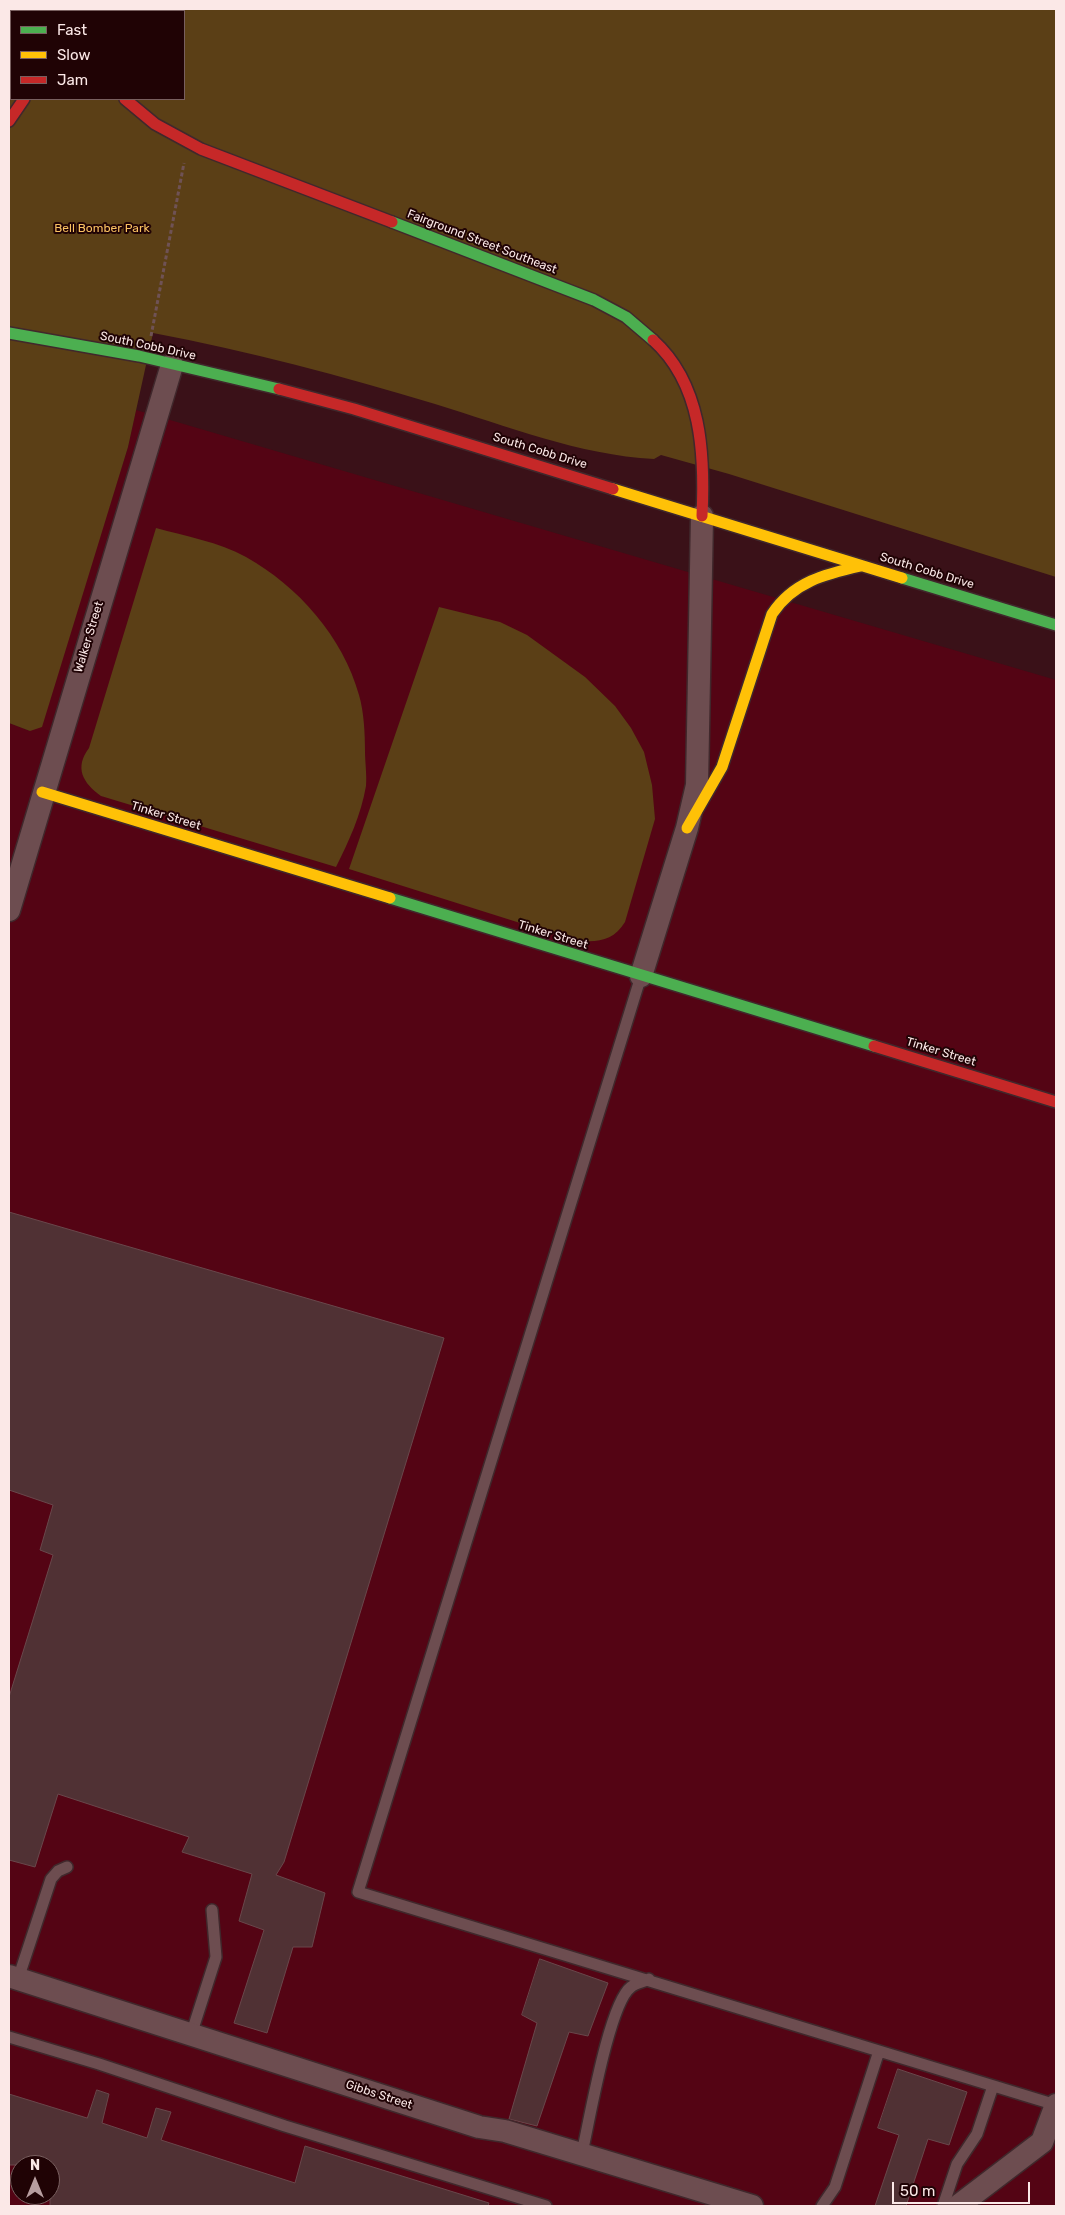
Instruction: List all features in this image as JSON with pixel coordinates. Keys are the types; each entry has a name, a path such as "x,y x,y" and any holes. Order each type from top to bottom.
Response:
{"main road":[{"path":"9,121 23,100"},
{"name":"Fairground Street Southeast","path":"127,100 152,122 190,144 569,289 601,304 632,322 653,340 672,362 695,404 704,455 702,516"},
{"name":"South Cobb Drive","path":"9,334 49,339 172,365 354,410 1056,625"},
{"path":"688,828 722,767 772,614 778,603 798,586 814,578 861,566"},
{"name":"Tinker Street","path":"42,792 1056,1102"}],"street":[{"name":"Walker Street","path":"9,910 42,792 172,365"},
{"path":"641,976 688,828 697,785 699,762 702,516"},
{"name":"Gibbs Street","path":"13,1977 479,2127 505,2131 582,2153 752,2206"},
{"path":"958,2206 1042,2142 1056,2105"}],"lane":[{"path":"641,976 358,1892 649,1979 1056,2105"},
{"path":"13,1977 43,1904 51,1879 58,1870 66,1866"},
{"path":"191,2035 216,1958 212,1910"},
{"path":"582,2153 596,2081 619,2008 630,1987 649,1979"},
{"path":"9,2037 108,2067 286,2126 546,2206"},
{"path":"822,2206 835,2187 879,2050"},
{"path":"943,2206 957,2164 977,2134 993,2086"}],"path":[{"path":"152,333 182,172 190,144"}],"shaded area":[{"path":"136,410 1056,680 1056,2206 9,2206 9,723 30,731 108,510 128,447"}],"green space":[{"name":"Bell Bomber Park","path":"9,9 1056,9 1056,577 729,474 661,455 654,459 598,452 571,446 330,374 260,356 153,333 128,447 42,727 30,731 9,723"},
{"path":"156,528 225,547 265,569 300,598 316,615 342,653 352,674 362,709 366,786 358,818 336,867 101,796 85,780 81,769 82,762 89,748"},
{"path":"439,607 500,622 527,635 585,677 615,706 631,728 644,752 652,785 655,819 625,922 615,934 603,940 574,940 349,869"}],"building":[{"path":"9,1212 444,1338 284,1862 276,1875 325,1893 312,1947 293,1947 267,2033 234,2023 264,1930 239,1921 252,1874 182,1852 189,1837 58,1794 35,1867 9,1860 9,1697 53,1555 40,1550 53,1505 9,1490"},
{"path":"540,1959 608,1983 588,2036 569,2032 537,2126 509,2119 537,2023 522,2015"},
{"path":"898,2069 967,2092 949,2145 928,2139 906,2206 875,2206 899,2135 878,2128"},
{"path":"97,2090 109,2094 102,2123 147,2138 156,2108 171,2112 161,2140 295,2183 305,2146 489,2203 488,2206 50,2206 60,2205 60,2155 10,2155 9,2165 9,2094 87,2118"}],"traffic: fast":[{"path":"392,222 594,300 626,317 653,340"},
{"path":"9,333 139,356 279,389"},
{"path":"902,578 1056,625"},
{"path":"390,898 874,1046"}],"traffic: slow":[{"path":"613,489 902,578"},
{"path":"687,828 722,767 772,614 790,594 811,581 835,572 861,566"},
{"path":"42,792 390,898"}],"traffic: jam":[{"path":"9,121 23,100"},
{"path":"126,100 155,124 201,149 392,222"},
{"path":"653,340 682,377 691,399 701,445 702,516"},
{"path":"279,389 354,409 613,489"},
{"path":"874,1046 1056,1102"}]}
